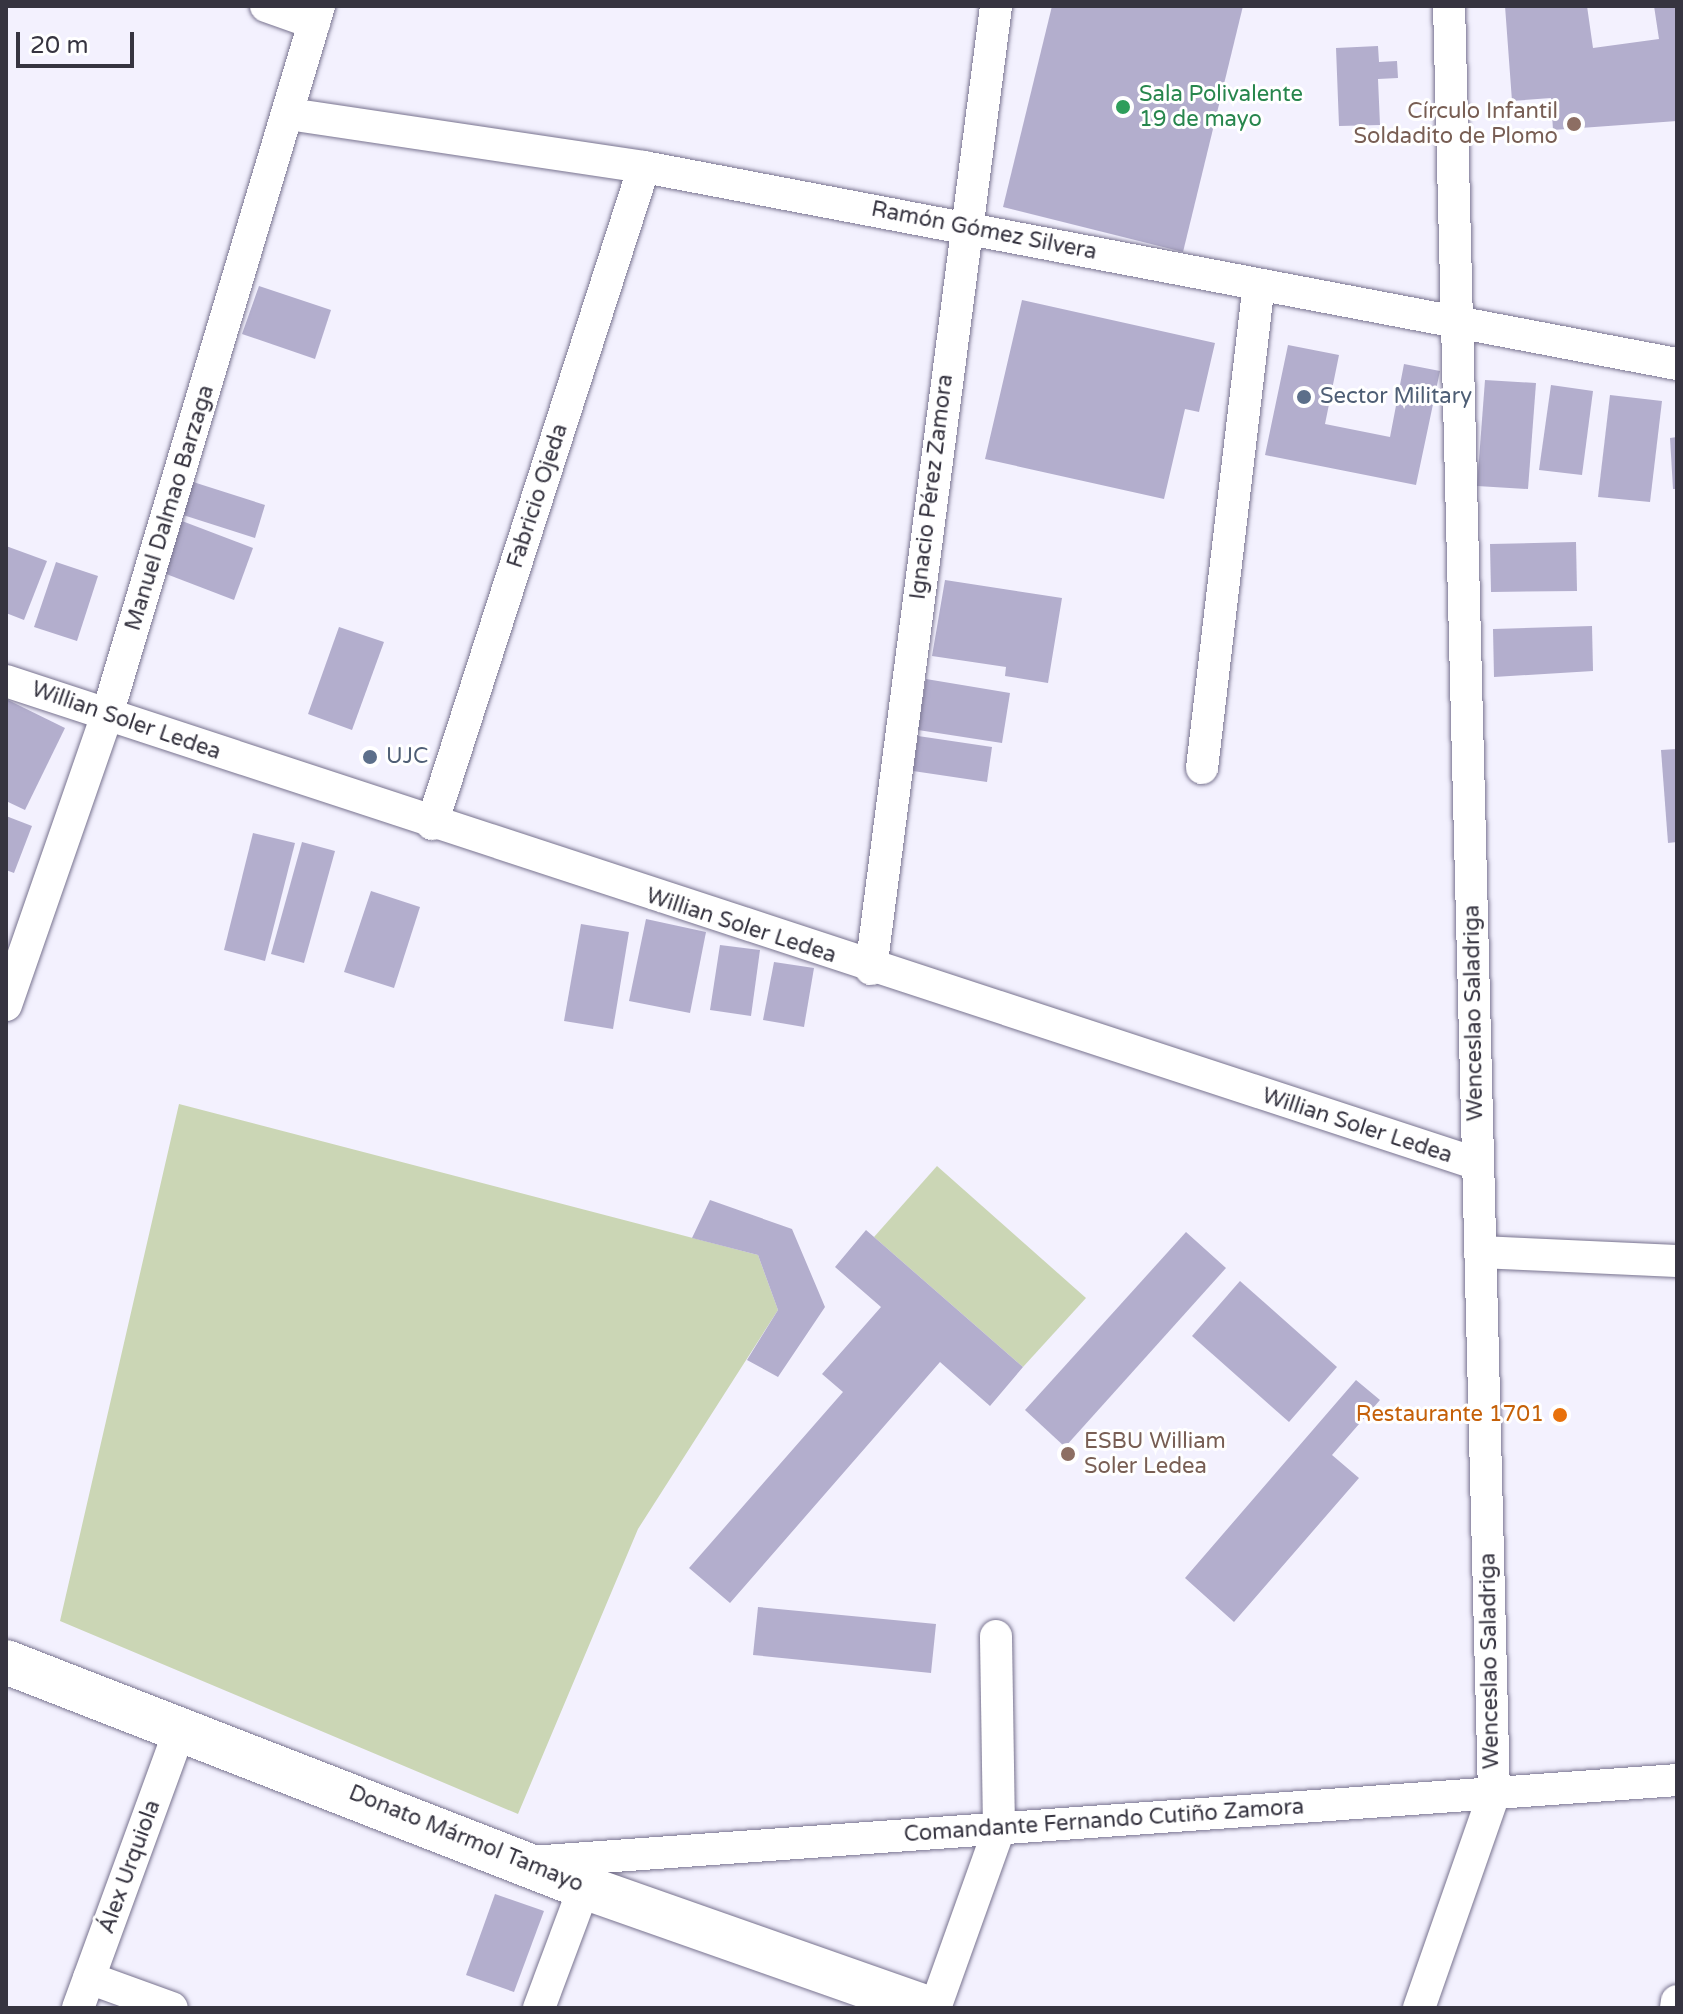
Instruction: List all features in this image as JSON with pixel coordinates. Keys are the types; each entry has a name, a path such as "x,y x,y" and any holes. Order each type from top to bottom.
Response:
{"main road":[{"name":"Donato Mármol Tamayo","path":"6,1662 181,1726 530,1862 589,1872 928,2008"}],"street":[{"path":"266,6 317,15"},
{"name":"Ignacio Pérez Zamora","path":"871,969 965,225 996,6"},
{"name":"Wenceslao Saladriga","path":"1419,2008 1494,1794 1449,6"},
{"name":"Manuel Dalmao Barzaga","path":"6,1005 107,715 317,15"},
{"name":"Ramón Gómez Silvera","path":"289,114 644,167 965,225 1258,289 1677,364"},
{"name":"Fabricio Ojeda","path":"432,824 644,167"},
{"path":"1202,768 1258,289"},
{"name":"Willian Soler Ledea","path":"6,681 871,969 1478,1164"},
{"path":"1480,1252 1677,1261"},
{"path":"935,2008 999,1829 996,1636"},
{"name":"Álex Urquiola","path":"78,2008 181,1726"},
{"name":"Comandante Fernando Cutiño Zamora","path":"589,1872 999,1829 1677,1780"},
{"path":"539,2008 589,1872"},
{"path":"89,1978 172,2008"},
{"path":"1676,2008 1677,2001"}],"green space":[{"path":"179,1104 758,1255 778,1310 638,1529 518,1814 60,1621"},
{"path":"937,1166 1086,1298 1023,1367 874,1237"}],"building":[{"name":"Sala Polivalente 19 de mayo","path":"1052,6 1243,6 1183,252 1003,207"},
{"path":"1505,6 1587,6 1593,48 1659,39 1654,6 1677,6 1677,121 1553,130 1551,98 1512,101"},
{"path":"1378,46 1379,62 1397,61 1398,78 1378,79 1380,125 1339,126 1336,48"},
{"path":"259,286 331,310 315,359 242,334"},
{"path":"1022,300 1215,343 1199,412 1185,409 1164,499 985,459"},
{"name":"Sector Military","path":"1288,345 1339,355 1325,424 1390,437 1404,364 1440,371 1416,485 1265,455"},
{"path":"1485,380 1536,383 1528,489 1477,486"},
{"path":"1551,385 1593,391 1582,475 1539,470"},
{"path":"1610,395 1662,401 1650,502 1598,497"},
{"path":"1677,437 1677,489 1673,489 1670,438"},
{"path":"190,481 265,505 255,538 180,514"},
{"path":"182,521 253,548 234,600 161,572"},
{"path":"1576,542 1577,591 1491,592 1490,544"},
{"path":"6,546 47,561 24,620 6,613"},
{"path":"56,562 98,576 77,641 34,627"},
{"path":"945,580 1062,598 1048,683 1005,676 1006,667 932,656"},
{"path":"1592,626 1593,671 1494,677 1493,629"},
{"path":"339,627 384,642 352,730 308,714"},
{"path":"926,679 1010,693 1002,743 918,730"},
{"path":"6,699 65,728 25,810 6,801"},
{"path":"918,736 992,747 987,782 913,771"},
{"path":"1677,749 1677,842 1668,843 1661,750"},
{"path":"6,816 32,826 14,873 6,870"},
{"path":"253,833 295,843 265,961 224,950"},
{"path":"302,842 335,851 304,963 271,954"},
{"path":"371,891 420,907 394,988 344,972"},
{"path":"646,919 706,932 690,1013 629,1001"},
{"path":"581,924 629,932 613,1029 564,1021"},
{"path":"720,945 760,950 751,1016 710,1010"},
{"path":"774,962 814,968 804,1027 763,1020"},
{"path":"710,1200 792,1229 825,1307 778,1377 747,1360 778,1310 758,1255 692,1238"},
{"path":"866,1230 1023,1367 990,1406 940,1362 730,1603 689,1568 843,1392 822,1374 881,1307 835,1267"},
{"path":"1186,1232 1226,1268 1065,1447 1025,1410"},
{"path":"1240,1281 1337,1367 1289,1422 1192,1336"},
{"path":"1356,1380 1380,1400 1332,1455 1359,1478 1234,1622 1185,1578"},
{"path":"758,1607 936,1624 931,1673 753,1655"},
{"path":"495,1894 544,1911 514,1992 466,1975"}],"place":[{"name":"Sala Polivalente 19 de mayo","path":"1123,107"},
{"name":"Círculo Infantil Soldadito de Plomo","path":"1574,124"},
{"name":"Sector Military","path":"1304,397"},
{"name":"UJC","path":"370,757"},
{"name":"Restaurante 1701","path":"1560,1415"},
{"name":"ESBU William Soler Ledea","path":"1068,1454"}]}
